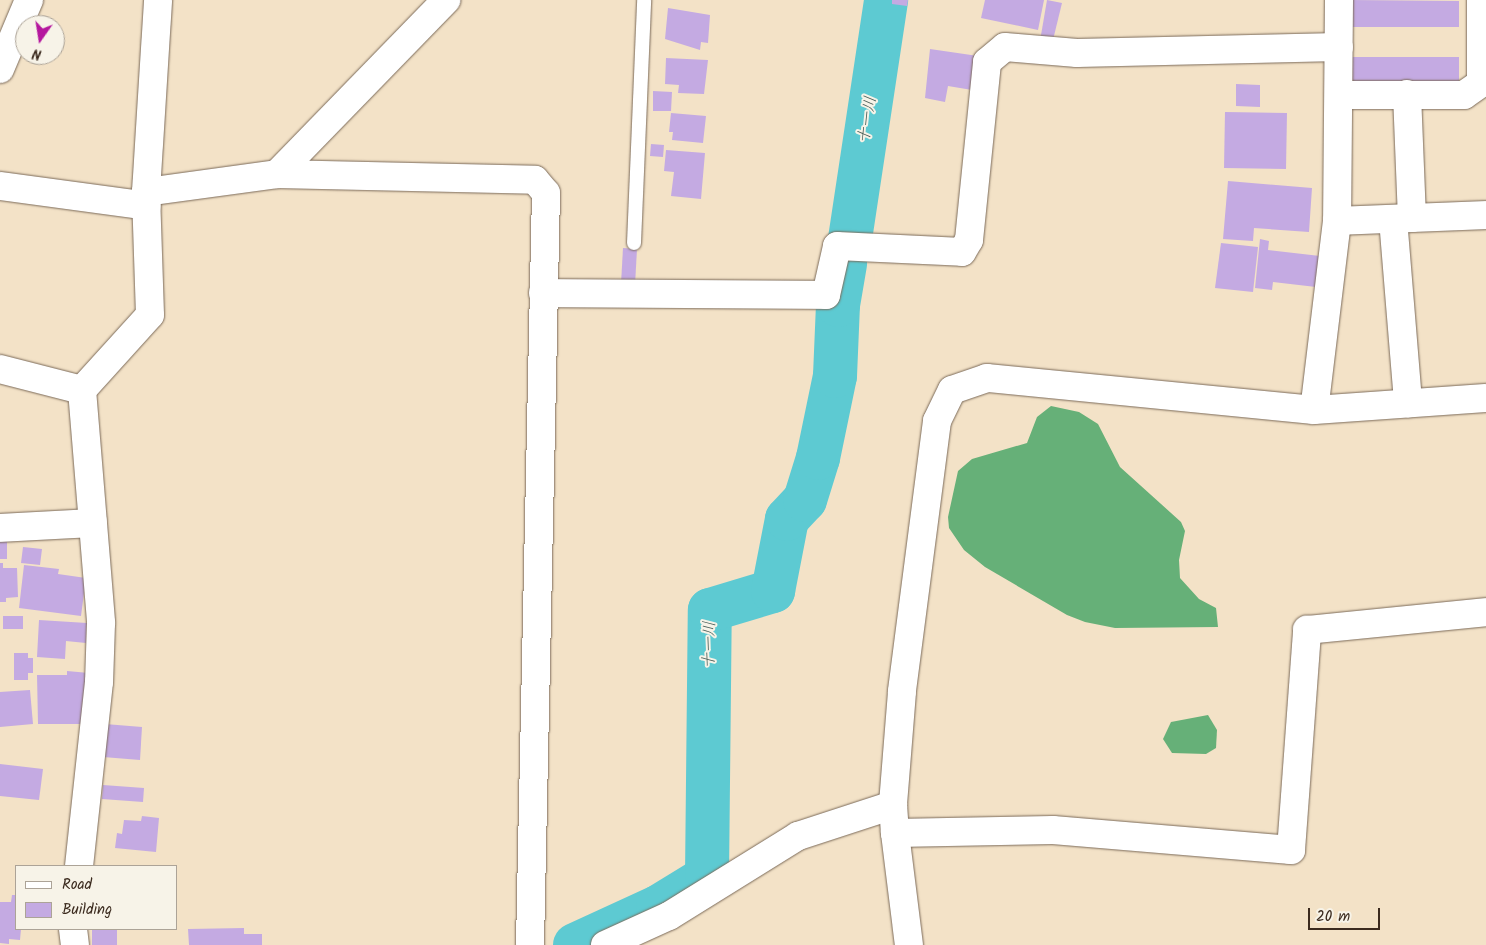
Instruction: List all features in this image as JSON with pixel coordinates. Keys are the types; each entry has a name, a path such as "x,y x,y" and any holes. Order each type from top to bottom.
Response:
{"street":[{"path":"0,70 29,0"},
{"path":"80,865 99,682 101,623 82,390 150,315 147,199 158,0"},
{"path":"277,174 446,0"},
{"path":"1314,410 1337,221 1339,0"},
{"path":"1338,94 1464,94 1481,83 1481,0"},
{"path":"543,294 826,294 837,246 962,252 969,240 987,62 1005,47 1077,53 1339,47"},
{"path":"1407,94 1402,219 1408,403"},
{"path":"0,186 147,199 277,174 535,180 546,193 530,945"},
{"path":"1337,221 1486,215"},
{"path":"0,369 82,390"},
{"path":"909,945 893,805 902,692 937,421 952,390 987,378 1314,410 1486,398"},
{"path":"0,528 94,523"},
{"path":"895,833 1053,830 1291,850 1307,630 1486,612"},
{"path":"605,945 669,916 798,836 893,805"},
{"path":"73,930 75,945"}],"lane":[{"path":"634,242 644,0"}],"green space":[{"path":"1051,406 1079,412 1098,424 1120,467 1181,522 1185,531 1179,560 1180,578 1199,599 1216,608 1218,627 1115,628 1085,622 1067,615 985,567 964,550 949,528 948,517 958,471 972,459 1027,443 1037,417"},
{"path":"1208,715 1217,730 1216,748 1206,754 1172,753 1163,739 1171,722"}],"building":[{"path":"892,0 908,0 907,6 892,4"},
{"path":"985,0 1044,0 1038,30 981,18"},
{"path":"1047,0 1062,3 1052,44 1040,41"},
{"path":"1351,0 1459,1 1459,27 1351,27"},
{"path":"668,8 710,15 708,43 701,42 700,50 665,39"},
{"path":"930,49 978,56 972,90 948,86 945,102 925,98"},
{"path":"1350,57 1459,57 1459,85 1350,85"},
{"path":"666,58 708,60 704,94 678,93 679,85 665,84"},
{"path":"1236,84 1260,85 1260,107 1236,106"},
{"path":"653,91 672,92 671,111 653,111"},
{"path":"1225,112 1287,113 1286,169 1224,168"},
{"path":"671,113 706,116 703,143 672,140 673,132 669,132"},
{"path":"651,144 664,145 663,157 650,156"},
{"path":"666,150 705,153 701,199 671,196 674,172 664,171"},
{"path":"1228,181 1312,188 1309,232 1254,228 1253,241 1223,239"},
{"path":"1260,239 1269,241 1268,250 1320,256 1316,287 1273,282 1272,290 1255,288"},
{"path":"1221,243 1258,247 1253,292 1215,288"},
{"path":"623,248 637,249 635,285 621,284"},
{"path":"0,541 7,541 7,559 0,559"},
{"path":"23,547 42,549 40,565 21,563"},
{"path":"0,563 3,563 3,568 17,568 18,597 6,598 6,602 0,602"},
{"path":"24,565 59,569 58,574 86,578 81,616 19,608"},
{"path":"3,616 23,616 23,629 3,629"},
{"path":"39,620 87,623 86,643 66,641 65,659 37,657"},
{"path":"14,653 28,653 28,658 33,658 33,673 28,673 28,680 14,680"},
{"path":"67,671 89,673 89,724 38,724 37,675 67,675"},
{"path":"30,690 33,724 0,727 0,692"},
{"path":"105,724 142,727 140,760 103,757"},
{"path":"0,764 43,769 39,800 0,796"},
{"path":"103,785 144,788 143,802 102,799"},
{"path":"142,816 159,818 156,852 115,848 117,833 122,834 124,820 141,821"},
{"path":"12,895 15,895 15,930 21,930 20,940 9,939 9,944 0,943 0,902 11,902"},
{"path":"244,928 244,934 262,934 262,945 189,945 188,929"},
{"path":"92,930 117,930 117,945 92,945"}],"waterway":[{"name":"十一川","path":"850,239 886,0"},
{"name":"十一川","path":"575,945 658,907 707,877 710,610 773,591 787,519 805,500 818,458 835,376 838,305 845,264"}]}
